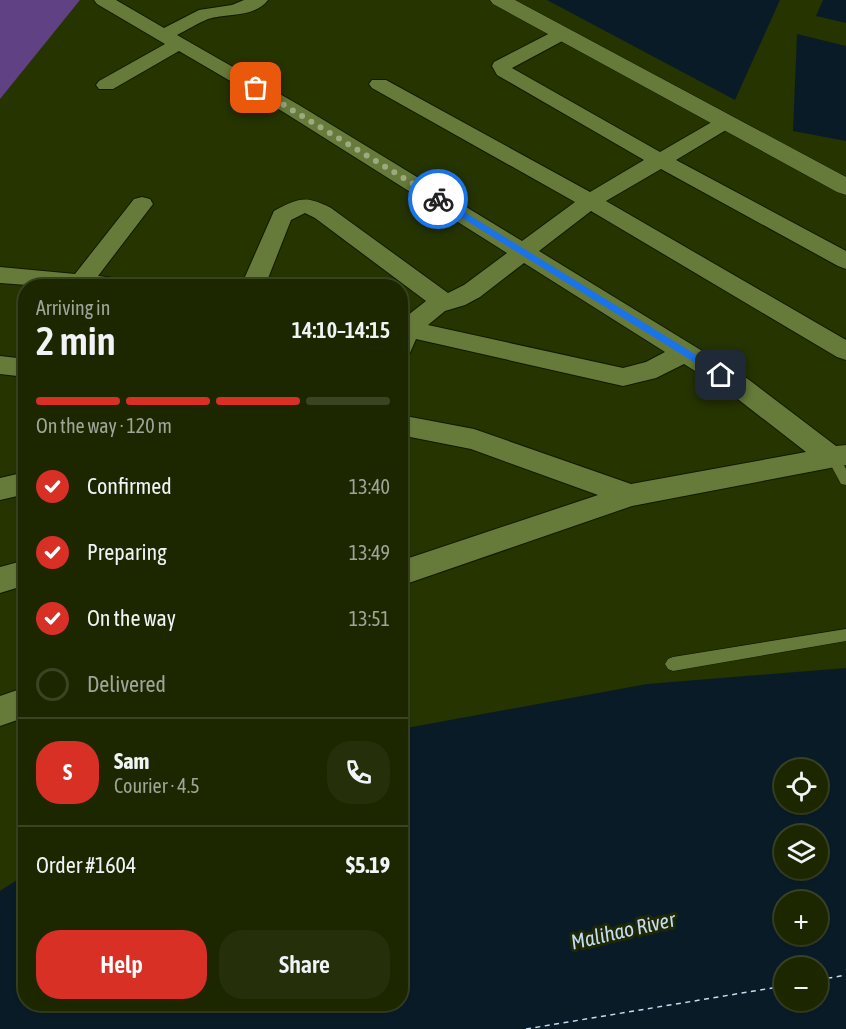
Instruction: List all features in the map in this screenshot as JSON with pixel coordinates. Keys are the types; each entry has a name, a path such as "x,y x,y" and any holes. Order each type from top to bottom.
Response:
{"street":[{"path":"102,0 292,109 739,386 842,464"},
{"path":"106,85 205,14 236,10 259,0"},
{"path":"500,0 846,187"},
{"path":"562,34 501,66 504,71 660,161 705,183 846,261"},
{"path":"379,84 590,201 846,351"},
{"path":"408,331 444,302 457,299 472,291 590,201 724,123"},
{"path":"83,279 142,204"},
{"path":"256,279 282,216 302,205 323,213 444,302"},
{"path":"0,275 46,279"},
{"path":"408,336 623,377 647,373 669,363 683,352"},
{"path":"0,365 18,367"},
{"path":"408,427 474,439 631,495"},
{"path":"408,571 631,495 842,464"},
{"path":"0,489 18,485"},
{"path":"0,580 18,574"},
{"path":"0,711 18,705"}],"lane":[{"path":"673,664 846,635"}],"shaded area":[{"path":"0,0 80,0 0,99"}],"water":[{"path":"547,0 780,0 735,100"},
{"path":"823,0 846,0 846,23 816,16"},
{"path":"797,34 846,46 846,141 793,131"},
{"name":"Malihao River","path":"846,668 846,1029 0,1029 0,891 18,879 18,1011 408,1011 408,728 647,684"}],"ferry route":[{"path":"828,978 846,975"},
{"path":"526,1029 774,988"}],"way so far":[{"path":"256,88 438,199"}],"route":[{"path":"438,199 721,375"}]}
